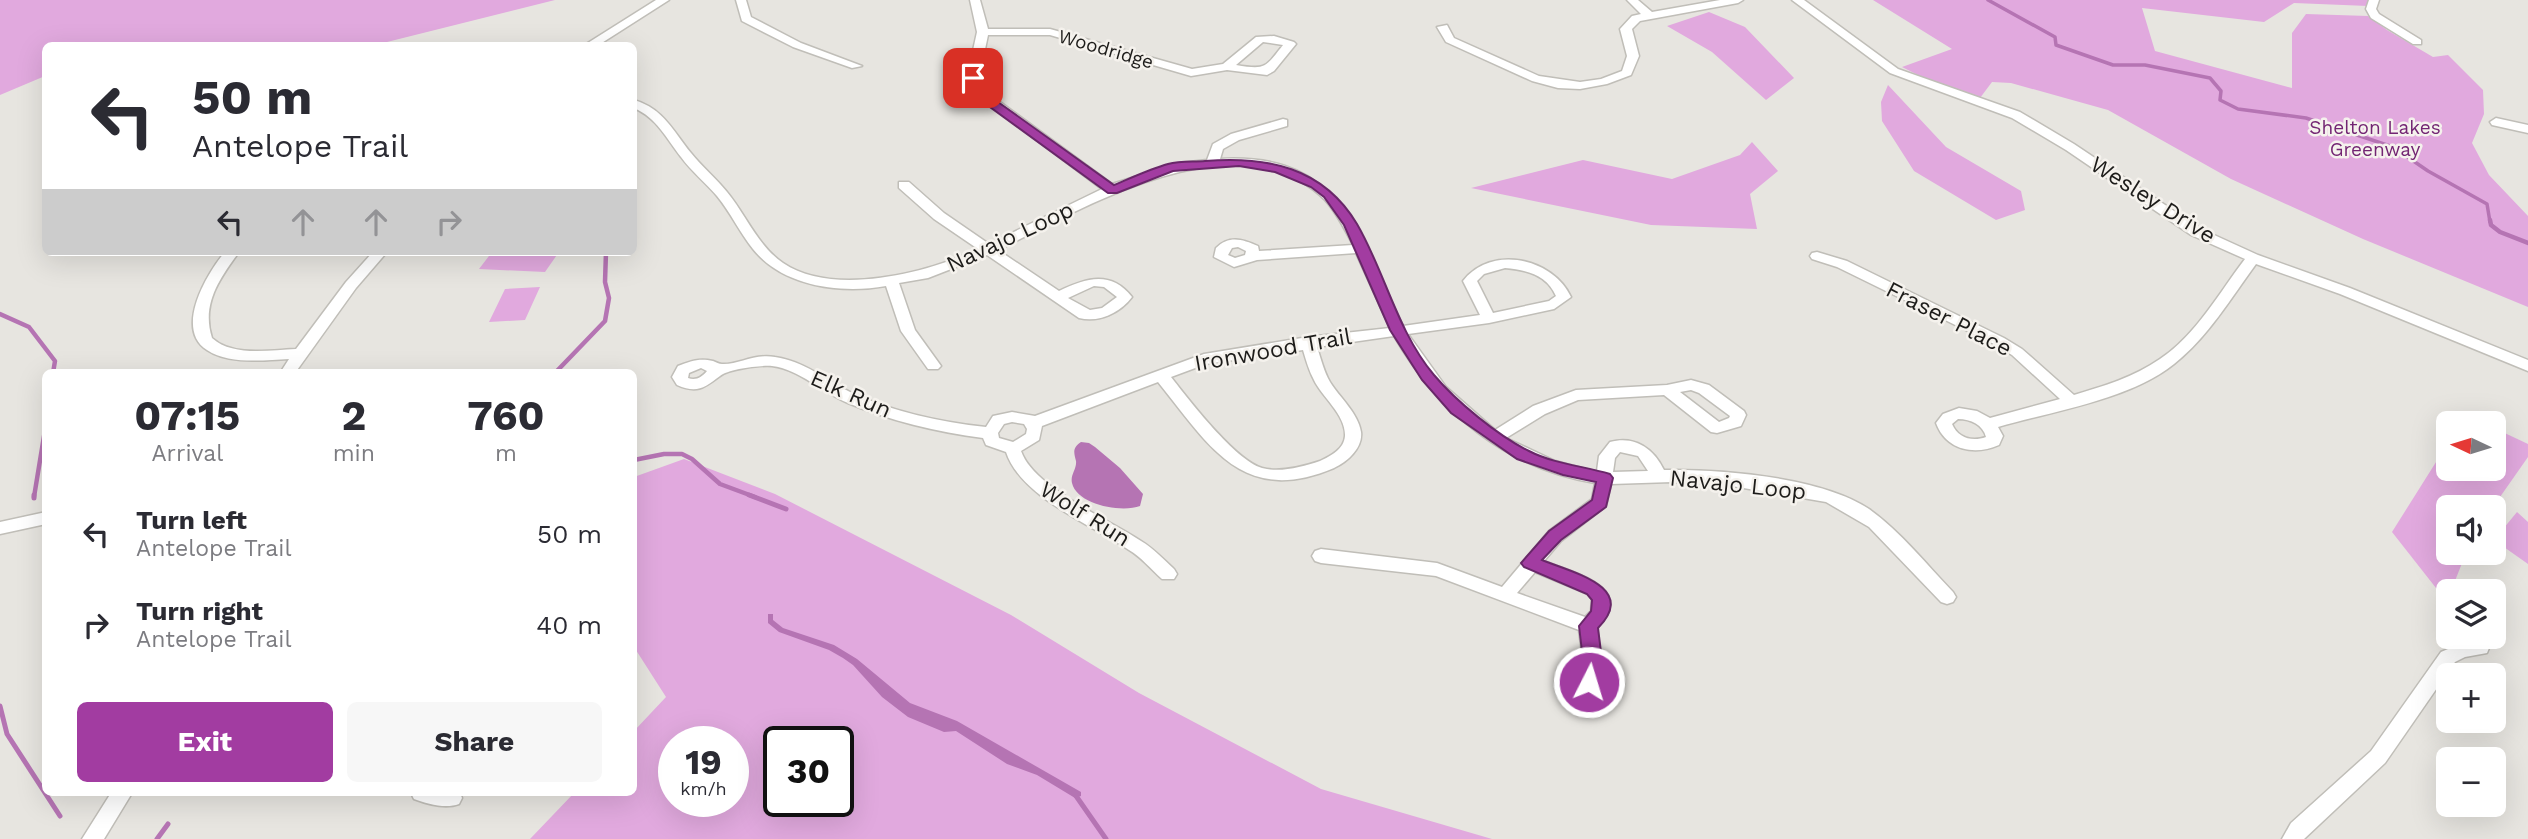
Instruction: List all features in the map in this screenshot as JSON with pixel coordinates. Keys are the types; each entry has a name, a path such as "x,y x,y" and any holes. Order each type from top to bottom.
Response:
{"street":[{"path":"595,42 664,0"},
{"path":"741,0 746,19 797,45 856,66"},
{"path":"975,0 984,32 973,78 975,89 1112,190"},
{"path":"1632,0 1648,14"},
{"path":"1443,27 1450,40 1528,78 1545,83 1585,86 1601,84 1627,73 1633,56 1626,29 1636,18 1738,0"},
{"name":"Wesley Drive","path":"1797,0 1894,71 2016,115 2070,147 2196,232 2253,258 2345,290 2528,366"},
{"path":"2374,0 2371,9 2375,16 2417,42"},
{"name":"Woodridge","path":"984,32 1050,32 1105,46 1185,72 1201,73 1227,67 1263,73 1290,44 1275,39 1256,40 1227,67"},
{"name":"Navajo Loop","path":"637,106 657,116 667,125 682,150 721,192 772,264 792,274 820,281 892,282 942,269 1112,190 1162,170 1213,162 1271,166 1316,185 1329,194 1343,212 1398,330 1427,376 1456,409 1522,455 1563,469 1605,478 1658,476 1756,482 1825,494 1864,515 1947,597"},
{"path":"1213,162 1215,150 1220,145 1283,122"},
{"path":"2496,122 2528,128"},
{"path":"904,185 939,216 1059,296"},
{"path":"1253,257 1362,249"},
{"path":"229,256 209,280 204,293 202,329 207,342 212,347 236,354 302,354"},
{"path":"290,369 351,285 376,256"},
{"name":"Fraser Place","path":"1817,256 1842,264 1998,341 2017,352 2070,400"},
{"path":"1989,424 2096,394 2166,363 2186,345 2253,258"},
{"name":"Ironwood Trail","path":"1033,424 1204,359 1489,318 1554,304 1564,297 1562,289 1553,279 1524,265 1497,264 1474,274 1470,281 1489,318"},
{"path":"892,282 908,331 933,366"},
{"path":"1160,374 1202,424 1248,468 1268,474 1293,474 1338,459 1347,452 1353,437 1350,425 1320,377 1308,342"},
{"name":"Elk Run","path":"715,371 757,362 778,362 854,400 885,411 934,425 990,432"},
{"path":"1495,437 1539,410 1576,395 1667,390"},
{"path":"1005,418 1024,418 1033,424 1033,436 1025,444 1012,448 995,444 990,432 995,424 1005,418"},
{"name":"Navajo Loop","path":"1605,478 1607,456 1616,446 1632,446 1645,451 1653,460 1658,476"},
{"name":"Wolf Run","path":"1012,448 1018,465 1037,485 1138,547 1168,574"},
{"path":"1504,595 1555,536 1600,502 1605,478"},
{"path":"0,527 42,518"},
{"path":"1321,556 1437,570 1588,626"},
{"path":"1530,563 1594,589 1601,598 1600,614 1588,626"},
{"path":"1585,705 1592,660 1588,626"},
{"path":"2292,839 2298,830 2378,757 2448,657 2476,649"},
{"path":"92,839 120,796"},
{"path":"440,796 452,798"}],"green space":[{"path":"0,0 555,0 387,42 42,42 42,77 0,95"},
{"name":"Shelton Lakes Greenway","path":"1873,0 2370,0 2368,6 2294,3 2264,22 2142,8 2155,51 2292,88 2292,33 2306,14 2368,16 2433,57 2448,55 2483,90 2484,114 2472,143 2489,175 2528,216 2528,307 2363,239 2231,179 2108,110 2011,83 1992,82 1980,98 1936,84 1902,67 1952,49"},
{"path":"1709,12 1745,27 1794,78 1766,100 1712,52 1667,26"},
{"path":"1888,85 1946,147 2021,191 2025,210 1996,220 1914,171 1882,121 1881,102"},
{"path":"1752,142 1778,171 1750,194 1757,229 1651,225 1471,188 1583,160 1672,179 1740,155"},
{"path":"489,256 556,256 545,272 479,269"},
{"path":"540,287 525,320 489,322 505,289"},
{"path":"2506,434 2528,444 2528,457 2501,495 2436,495 2436,565 2461,565 2456,579 2436,579 2436,588 2392,532 2436,462 2436,481 2506,481"},
{"path":"684,459 775,494 1011,615 1139,693 1321,789 1492,839 530,839 571,796 637,796 637,728 666,697 637,652 637,476"},
{"path":"2517,512 2528,522 2528,564 2506,548 2506,525"}],"shaded area":[{"path":"1081,442 1095,447 1120,468 1143,494 1140,506 1112,508 1091,502 1076,491 1072,483 1076,464 1074,451"},
{"path":"768,614 773,614 773,620 783,628 834,645 857,659 910,703 957,721 1081,792 1081,796 1075,798 1037,775 1007,764 956,731 944,732 908,717 882,697 853,665 829,650 779,632 768,623"}],"waterway":[{"path":"1988,0 2055,37 2056,45 2113,65 2145,65 2210,78 2221,91 2220,100 2238,109 2306,118 2393,147 2428,171 2487,204 2490,222"},
{"path":"2490,220 2491,225 2500,232 2528,243"},
{"path":"559,369 605,321 609,298 605,282 606,256"},
{"path":"0,314 29,327 55,361 54,369"},
{"path":"34,497 42,448"},
{"path":"637,459 664,454 682,454 692,459 720,484 755,497"},
{"path":"749,495 786,509"},
{"path":"0,706 7,734 42,788"},
{"path":"1074,793 1106,839"},
{"path":"47,796 60,816"},
{"path":"157,839 168,824"}],"route":[{"path":"973,78 975,89 987,100 1112,190 1171,167 1239,162 1279,168 1329,194 1350,224 1398,330 1427,376 1456,409 1522,455 1563,469 1605,478 1600,502 1555,536 1530,563 1594,589 1601,598 1600,614 1588,626 1592,640 1589,682"}]}
